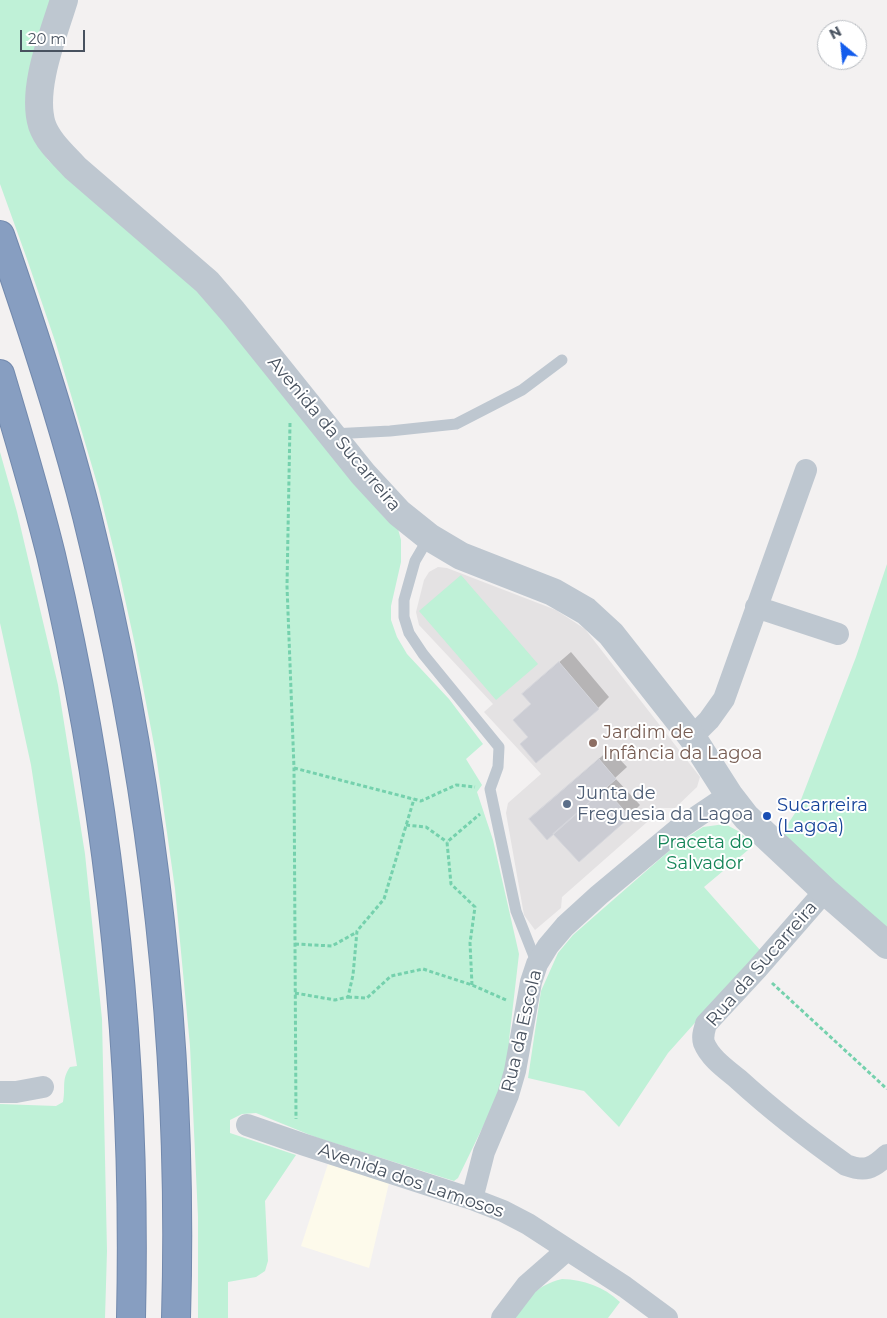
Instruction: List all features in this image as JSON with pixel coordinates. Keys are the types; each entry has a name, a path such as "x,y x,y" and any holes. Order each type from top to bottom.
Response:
{"highway":[{"path":"0,235 48,380 86,513 122,669 146,812 164,963 172,1054 177,1211 176,1318"},
{"path":"0,374 27,463 50,553 90,743 102,821 115,923 129,1091 132,1180 131,1318"}],"street":[{"name":"Avenida da Sucarreira","path":"64,0 44,67 38,102 42,125 50,139 76,168 207,282 363,474 399,513 429,537 461,556 553,592 586,610 612,634 692,737 746,817 825,891 887,945"},
{"path":"692,737 709,720 724,699 806,470"},
{"path":"756,607 838,634"},
{"name":"Rua da Escola","path":"472,1199 484,1152 508,1095 515,1071 531,982 537,964 548,946 565,926 599,895 678,830 729,794"},
{"name":"Rua da Sucarreira","path":"825,891 757,970 706,1024 702,1035 708,1050 716,1060 778,1114 846,1165 859,1170 867,1169 887,1155"},
{"path":"0,1092 16,1092 43,1087"},
{"name":"Avenida dos Lamosos","path":"247,1125 472,1199 503,1211 528,1224 625,1287 667,1318"},
{"path":"502,1318 527,1285 567,1250"}],"lane":[{"path":"330,434 390,431 456,424 522,390 562,360"},
{"path":"429,537 415,560 404,600 404,618 408,633 423,654 499,747 498,768 490,789 516,911 537,964"}],"path":[{"path":"290,422 287,586 294,768 296,1118 305,1145"},
{"path":"294,768 421,801 456,786 490,789"},
{"path":"295,944 332,946 357,931 384,899 414,799"},
{"path":"447,842 493,803"},
{"path":"406,825 426,826 447,842 451,884 475,907 470,943 472,985"},
{"path":"348,997 354,975 357,931"},
{"path":"296,993 335,1000 348,997 367,998 391,976 423,969 472,985 525,1008"},
{"path":"757,970 887,1089"}],"shaded area":[{"name":"Jardim de Infância da Lagoa","path":"438,567 447,568 556,610 585,629 700,777 697,787 675,808 663,808 562,897 561,908 535,930 524,915 506,813 508,803 541,774 484,712 493,704 419,625 416,612 424,580 429,572"},
{"path":"328,1164 389,1183 369,1268 301,1246"}],"green space":[{"path":"0,0 53,0 37,144 48,160 203,292 351,479 384,517 398,529 401,540 401,562 391,606 391,620 397,637 407,654 449,699 483,744 466,759 482,785 477,792 493,840 519,954 509,1040 509,1059 494,1104 458,1178 454,1181 315,1137 256,1113 242,1114 230,1120 230,1133 296,1155 265,1201 268,1261 265,1271 256,1277 228,1282 228,1318 198,1318 198,1217 190,1046 175,889 156,755 135,645 99,490 56,344 0,184"},
{"path":"0,452 17,512 58,685 85,854 102,1019 107,1251 105,1318 0,1318 0,1104 56,1106 63,1102 67,1072 70,1067 77,1066 31,765 0,623"},
{"path":"887,564 887,931 784,835 786,827 797,810 856,657"},
{"path":"461,575 538,664 496,700 419,611"},
{"name":"Praceta do Salvador","path":"725,824 738,831 754,845 704,887 760,950 668,1053 619,1127 584,1091 528,1078 541,991 558,953 573,935 677,844 703,827"},
{"path":"562,1279 593,1285 614,1296 620,1302 608,1318 512,1318 539,1289"}],"building":[{"path":"559,662 599,709 536,763 520,744 528,737 513,720 531,704 522,694"},
{"name":"Junta de Freguesia da Lagoa","path":"599,759 616,779 547,840 529,819"},
{"path":"605,789 630,817 579,862 553,834"}],"place":[{"name":"Jardim de Infância da Lagoa","path":"593,743"},
{"name":"Junta de Freguesia da Lagoa","path":"567,804"},
{"name":"Sucarreira (Lagoa)","path":"767,816"}]}
